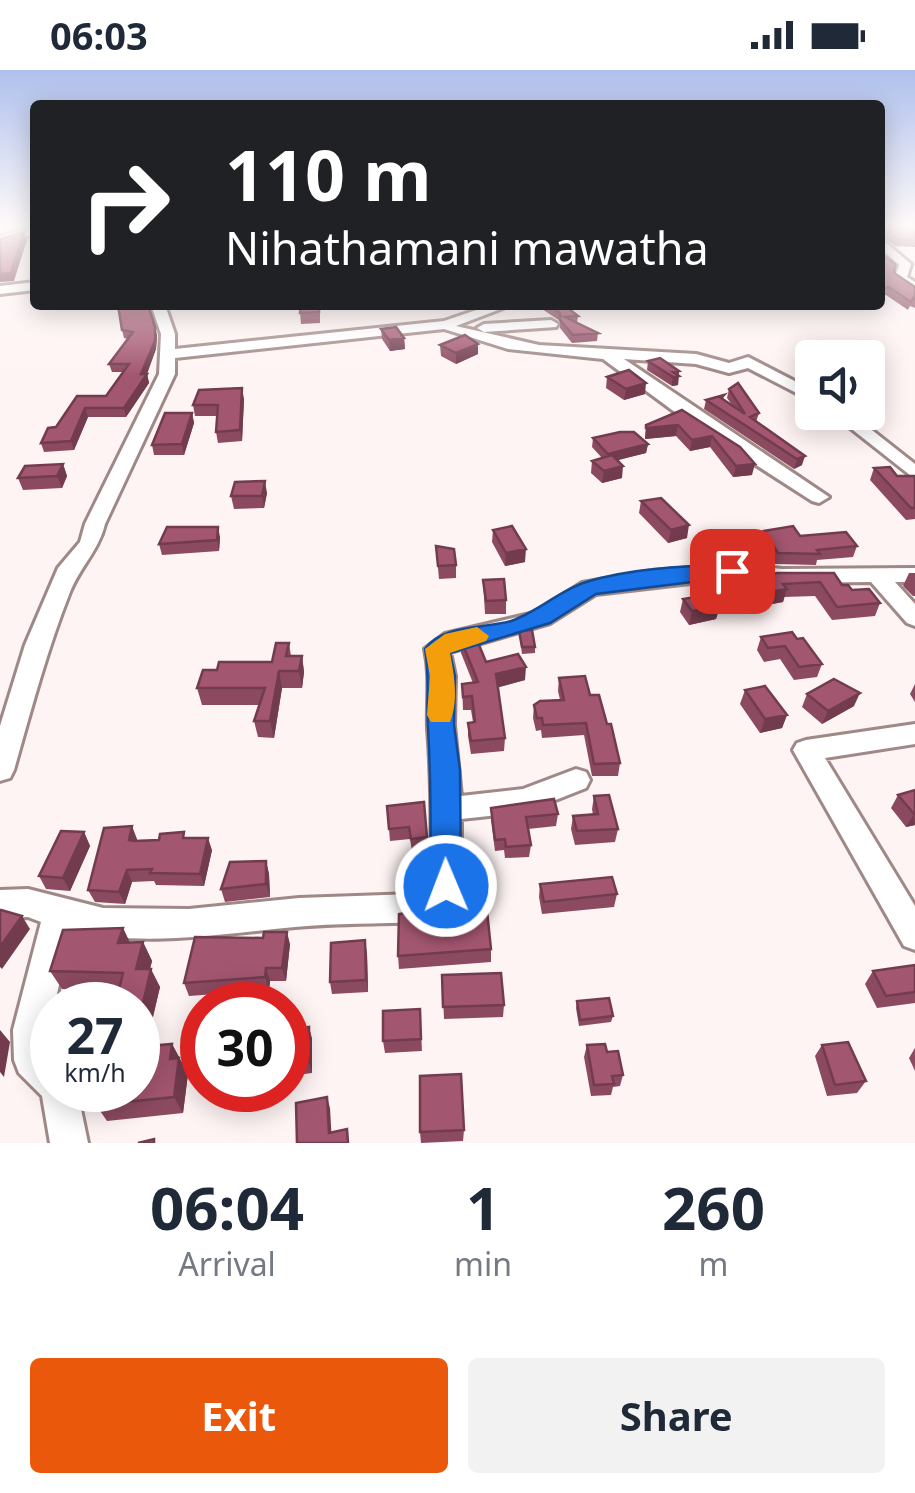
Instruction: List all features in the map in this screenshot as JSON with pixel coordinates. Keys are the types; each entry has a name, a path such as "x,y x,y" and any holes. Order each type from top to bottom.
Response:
{"street":[{"path":"885,286 910,285"},
{"path":"0,290 30,287"},
{"path":"0,770 37,645 69,568 90,544 95,524 167,374 168,334 160,310"},
{"path":"449,327 492,310"},
{"path":"168,354 449,327 551,324"},
{"path":"449,327 473,338 514,343 699,360 734,368 748,362 795,387"},
{"path":"604,352 689,414 820,497"},
{"path":"861,430 915,473"},
{"path":"0,904 28,903 59,914 104,922 190,924 299,912 420,908 446,886 444,825 448,810 441,725 442,676 437,649 453,640 510,630 542,618 590,588 732,571 915,575"},
{"path":"878,576 915,618"},
{"path":"915,734 806,750 915,935"},
{"path":"448,810 525,800 576,780"},
{"path":"42,982 59,914"},
{"path":"64,1112 70,1143"}],"building":[{"path":"885,276 899,276 915,287 915,299 911,302 885,287"},
{"path":"119,310 150,310 155,341 141,374 147,374 124,408 85,408 71,441 41,443 48,428 56,427 77,396 106,396 129,364 109,364 133,332 122,330"},
{"path":"556,310 570,310 578,316 565,317 598,333 573,335 560,320"},
{"path":"396,327 404,338 389,340 381,329"},
{"path":"465,335 478,344 456,353 440,345"},
{"path":"660,358 679,371 673,372 679,376 673,377 648,361"},
{"path":"629,370 646,383 626,389 607,377"},
{"path":"738,383 759,413 750,417 805,456 797,459 706,400 724,395 721,398 745,414 729,389"},
{"path":"242,388 240,430 216,432 218,405 193,405 199,390"},
{"path":"682,410 740,447 755,464 736,466 712,436 692,440 678,425 646,428"},
{"path":"165,413 192,413 182,444 152,445"},
{"path":"634,432 648,444 608,454 593,438"},
{"path":"612,455 623,466 604,471 592,461"},
{"path":"63,464 57,476 18,478 25,466"},
{"path":"890,467 897,476 915,476 915,508 874,468"},
{"path":"265,481 262,496 231,496 235,482"},
{"path":"661,498 689,525 671,530 641,501"},
{"path":"512,526 526,549 506,553 493,530"},
{"path":"793,526 800,536 846,532 857,546 817,550 820,554 778,553 764,531"},
{"path":"167,527 218,527 217,540 159,544"},
{"path":"436,546 454,549 456,565 438,566"},
{"path":"777,573 834,573 842,585 852,590 869,589 880,603 837,607 820,582 783,584 787,589 765,593 759,586 744,587 743,578"},
{"path":"504,579 506,600 486,601 483,580"},
{"path":"711,594 720,606 692,611 683,599"},
{"path":"532,630 535,647 522,647 519,631"},
{"path":"792,632 797,639 803,638 822,664 799,667 785,646 768,648 761,637"},
{"path":"475,635 486,662 518,654 526,667 496,674 505,738 471,741 468,723 475,722 472,696 463,697 462,684 478,682 461,640"},
{"path":"276,643 289,643 286,656 302,656 299,671 279,671 270,721 254,721 265,688 197,688 203,670 217,670 219,662 272,662"},
{"path":"585,676 590,695 599,695 607,724 611,724 620,763 594,764 586,723 543,725 542,718 537,718 534,705 540,701 564,700 559,678"},
{"path":"834,679 860,693 828,711 807,694"},
{"path":"765,686 787,715 765,719 745,690"},
{"path":"915,790 915,814 914,814 898,795"},
{"path":"609,795 618,829 577,831 573,816 598,814 594,796"},
{"path":"554,799 558,814 526,817 531,845 506,847 505,839 495,840 491,808"},
{"path":"424,802 427,837 411,839 409,827 389,829 387,806"},
{"path":"132,826 129,840 134,841 159,840 160,834 184,832 183,838 208,838 200,874 127,870 119,892 88,890 104,828"},
{"path":"61,831 84,832 63,878 39,876"},
{"path":"266,861 266,884 221,889 230,862"},
{"path":"612,877 617,894 544,902 540,884"},
{"path":"486,901 491,949 398,956 399,914"},
{"path":"0,911 22,916 0,947"},
{"path":"123,928 118,943 143,942 136,969 151,969 148,982 121,982 123,973 50,971 63,930"},
{"path":"264,932 287,932 282,968 266,968 265,977 184,982 195,937 263,938"},
{"path":"365,940 366,980 330,982 331,943"},
{"path":"915,965 915,992 886,996 873,971"},
{"path":"501,973 504,1005 443,1007 442,975"},
{"path":"609,998 613,1016 580,1020 577,1001"},
{"path":"420,1009 421,1039 383,1041 383,1011"},
{"path":"848,1042 866,1081 835,1085 822,1045"},
{"path":"172,1044 170,1059 179,1058 174,1097 160,1098 160,1045"},
{"path":"605,1044 607,1052 618,1051 623,1075 612,1076 614,1084 594,1085 587,1045"},
{"path":"461,1074 464,1130 420,1132 420,1076"},
{"path":"327,1097 329,1133 347,1129 348,1143 297,1143 296,1112 310,1112 310,1100"}],"slow traffic":[{"path":"440,715 442,676 437,649 453,640 477,636"}],"route":[{"path":"446,886 444,825 448,810 441,725 442,676 437,649 453,640 510,630 542,618 590,588 696,572 732,571"}]}
